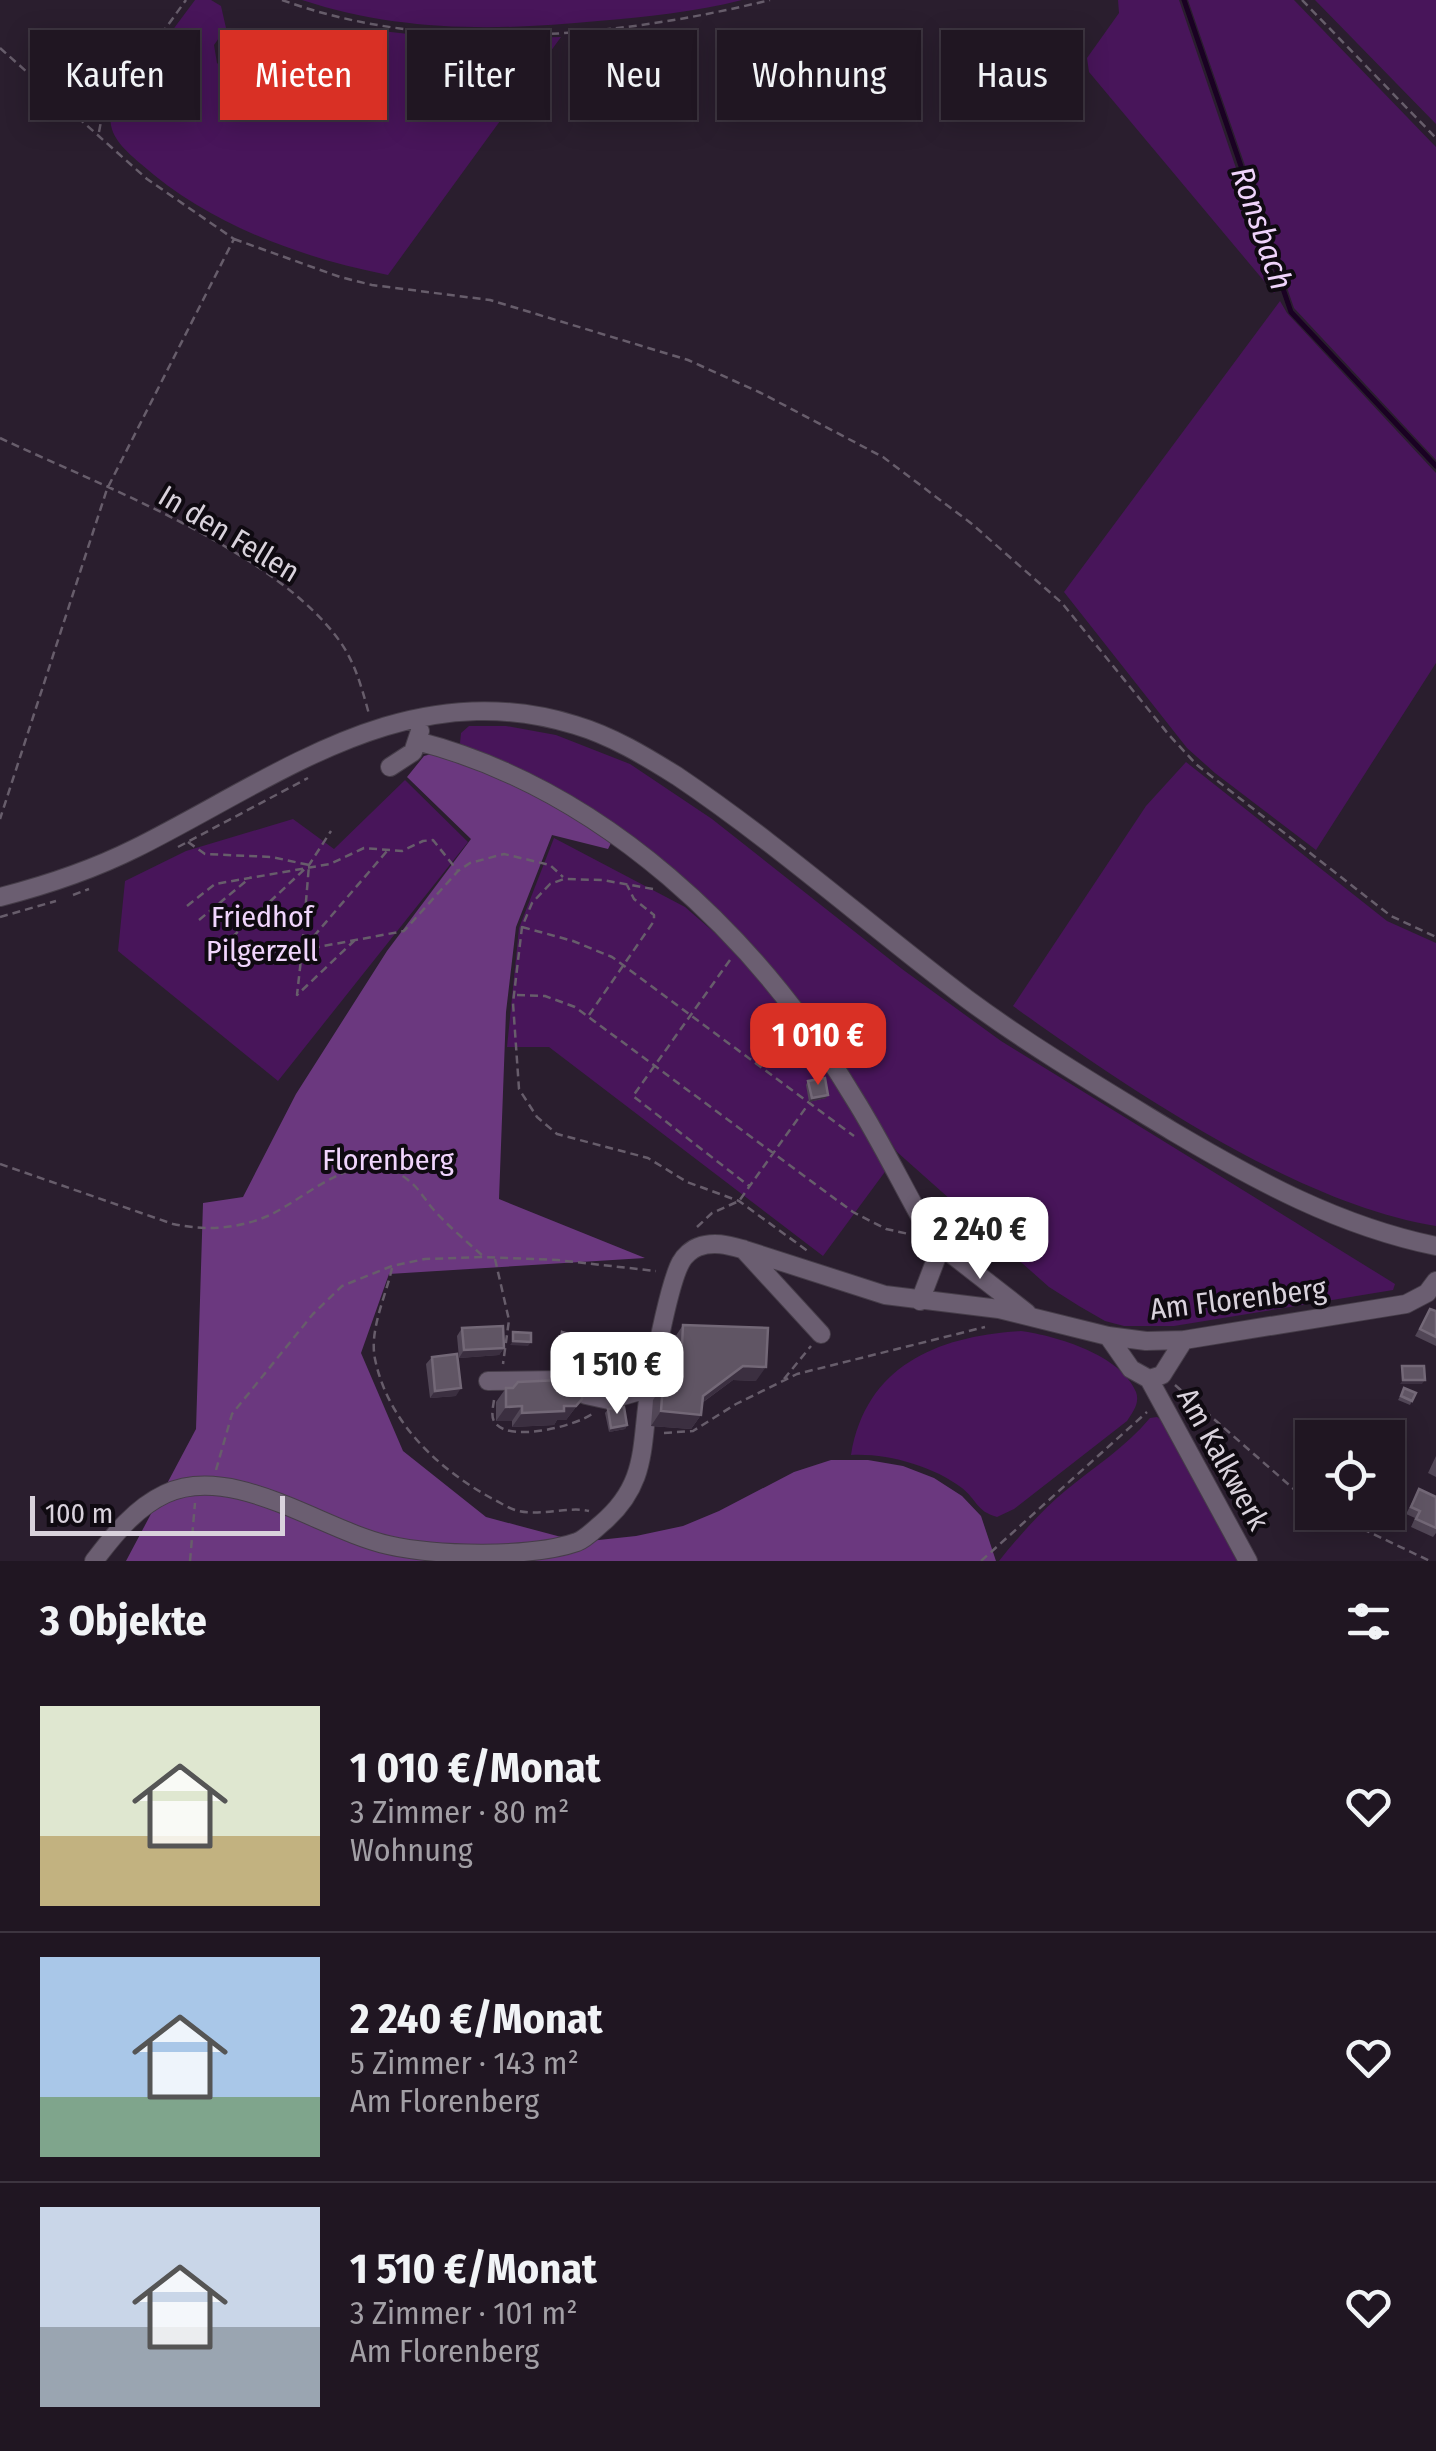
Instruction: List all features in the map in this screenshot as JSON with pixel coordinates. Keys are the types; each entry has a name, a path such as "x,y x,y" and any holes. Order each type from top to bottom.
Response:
{"street":[{"path":"0,897 110,860 300,760 373,728 416,717 484,710 575,725 624,745 711,799 970,1001 1093,1082 1291,1198 1354,1225 1436,1246"},
{"path":"390,767 413,752 420,730 416,717"},
{"path":"416,741 498,770 615,833 657,866 741,945 854,1097 936,1240 1030,1315"},
{"path":"920,1300 936,1240"},
{"name":"Am Florenberg","path":"690,1252 698,1246 720,1244 825,1273 885,1295 1030,1315 1108,1336 1184,1340 1406,1304 1427,1293 1436,1282"},
{"path":"742,1249 821,1334"},
{"path":"94,1561 122,1525 165,1494 201,1485 234,1488 386,1545 454,1555 580,1542 624,1501 639,1474 650,1388 677,1273 681,1260 690,1252"},
{"path":"1108,1336 1131,1369 1156,1377"},
{"name":"Am Kalkwerk","path":"1184,1340 1156,1377 1157,1399 1248,1561"},
{"path":"495,1381 563,1380 586,1394 609,1400 650,1388"}],"path":[{"path":"99,134 102,116 186,0"},
{"path":"282,0 366,25 482,36 682,18 770,0"},
{"path":"1302,0 1436,138"},
{"path":"0,48 156,186 234,238 340,277 372,285 490,300 688,360 883,457 972,524 1062,603 1197,765 1391,916 1436,937"},
{"path":"0,819 107,489 234,238"},
{"name":"In den Fellen","path":"0,438 256,566 310,608 349,657 373,728"},
{"path":"331,831 309,865 228,941 226,950 302,950 404,931 458,871 470,863 504,854 550,865 564,878"},
{"path":"187,906 215,884 330,864 364,848 402,851 433,840 458,871"},
{"path":"188,842 206,854 272,857 309,865"},
{"path":"302,950 388,850"},
{"path":"309,865 297,995 356,940"},
{"path":"199,920 252,876"},
{"path":"658,890 564,878 540,892 522,927 514,995 520,1089 538,1117 557,1134 648,1158 687,1182 739,1201 814,1255 825,1273"},
{"path":"588,1016 654,921 654,915 634,900 626,884"},
{"path":"522,927 612,956 856,1138"},
{"path":"741,945 633,1096 749,1186"},
{"path":"514,995 545,996 575,1007 869,1220 886,1229 936,1240"},
{"path":"690,1252 690,1240 698,1226 712,1213 739,1201 808,1105"},
{"path":"0,1164 173,1224 202,1230 268,1216 343,1171 376,1167 408,1178 432,1208 484,1257"},
{"path":"495,1257 509,1320 495,1381 497,1426 510,1431 550,1429 582,1421 609,1400"},
{"path":"190,1561 201,1485 221,1456 232,1414 313,1314 342,1286 392,1266 425,1259 558,1260 677,1273"},
{"path":"392,1266 374,1332 375,1358 400,1420 427,1452 480,1491 516,1511 550,1514 580,1509 609,1517"},
{"path":"647,1433 693,1431 784,1380 992,1325"},
{"path":"784,1380 821,1334"},
{"path":"1156,1377 1198,1402 1295,1489"},
{"path":"981,1561 1058,1488 1133,1427 1157,1399"},
{"path":"1365,1530 1430,1561"}],"green space":[{"path":"195,0 211,0 221,6 226,28 220,30 214,45 220,66 220,120 387,120 387,32 407,34 407,120 501,120 388,275 322,259 257,236 196,205 118,142 110,120 200,120 200,30 173,30"},
{"path":"302,0 742,0 634,18 486,27 375,18"},
{"path":"1118,0 1179,0 1277,289 1274,293 1089,72 1087,58 1119,13"},
{"path":"1188,0 1294,0 1436,147 1436,460 1294,308"},
{"path":"1315,0 1436,0 1436,124"},
{"path":"550,37 561,37 550,52"},
{"path":"1280,301 1436,473 1436,663 1316,850 1187,748 1064,592"},
{"path":"469,726 506,726 556,735 630,764 712,819 902,969 1001,1041 1395,1284 1393,1290 1174,1326 1124,1326 1105,1321 1079,1306 1049,1287 897,1152 833,1052 693,890 465,751 460,743 461,733"},
{"name":"Florenberg","path":"435,753 504,779 613,839 608,849 552,835 516,927 506,1012 499,1199 645,1258 389,1274 361,1353 403,1451 486,1517 580,1542 683,1526 794,1472 831,1460 868,1460 903,1466 934,1478 962,1496 981,1516 996,1561 126,1561 196,1429 203,1203 243,1197 296,1094 387,951 471,839 407,777 424,756"},
{"path":"1186,762 1387,921 1436,943 1436,1226 1383,1214 1271,1168 1160,1106 1013,1006 1146,806"},
{"name":"Friedhof Pilgerzell","path":"405,780 468,842 278,1081 118,951 125,881 186,851 293,819 334,849"},
{"path":"554,838 685,907 723,940 762,983 823,1061 887,1169 823,1256 549,1047 507,1047 519,928"},
{"path":"1021,1331 1052,1337 1103,1358 1128,1379 1137,1400 1127,1421 1014,1509 997,1517 990,1515 962,1488 924,1467 879,1456 851,1455 859,1424 872,1398 910,1361 962,1340"},
{"path":"1150,1418 1164,1422 1242,1561 999,1561 1056,1499 1120,1448"}],"building":[{"path":"825,1078 828,1095 812,1098 808,1081"},
{"path":"932,1206 944,1206 944,1218 932,1218"},
{"path":"1430,1309 1436,1311 1436,1337 1420,1329"},
{"path":"683,1325 768,1328 766,1367 743,1366 703,1396 701,1415 661,1411 663,1385 680,1387"},
{"path":"503,1326 504,1348 464,1350 462,1328"},
{"path":"513,1332 531,1333 531,1342 513,1341"},
{"path":"562,1332 581,1338 616,1361 647,1336 659,1349 625,1379 614,1368 606,1378 569,1354 572,1350 560,1347"},
{"path":"457,1354 461,1388 435,1391 432,1357"},
{"path":"1402,1366 1424,1366 1425,1380 1403,1380"},
{"path":"575,1372 576,1384 582,1390 582,1399 576,1406 564,1406 564,1411 522,1413 522,1406 506,1407 506,1388 513,1388 518,1382 560,1380 560,1373"},
{"path":"1404,1388 1416,1393 1412,1401 1401,1396"},
{"path":"624,1407 627,1425 611,1428 608,1409"},
{"path":"1419,1489 1436,1497 1436,1528 1416,1519 1420,1511 1411,1507"}],"waterway":[{"name":"Ronsbach","path":"1184,0 1291,312 1436,466"}]}
